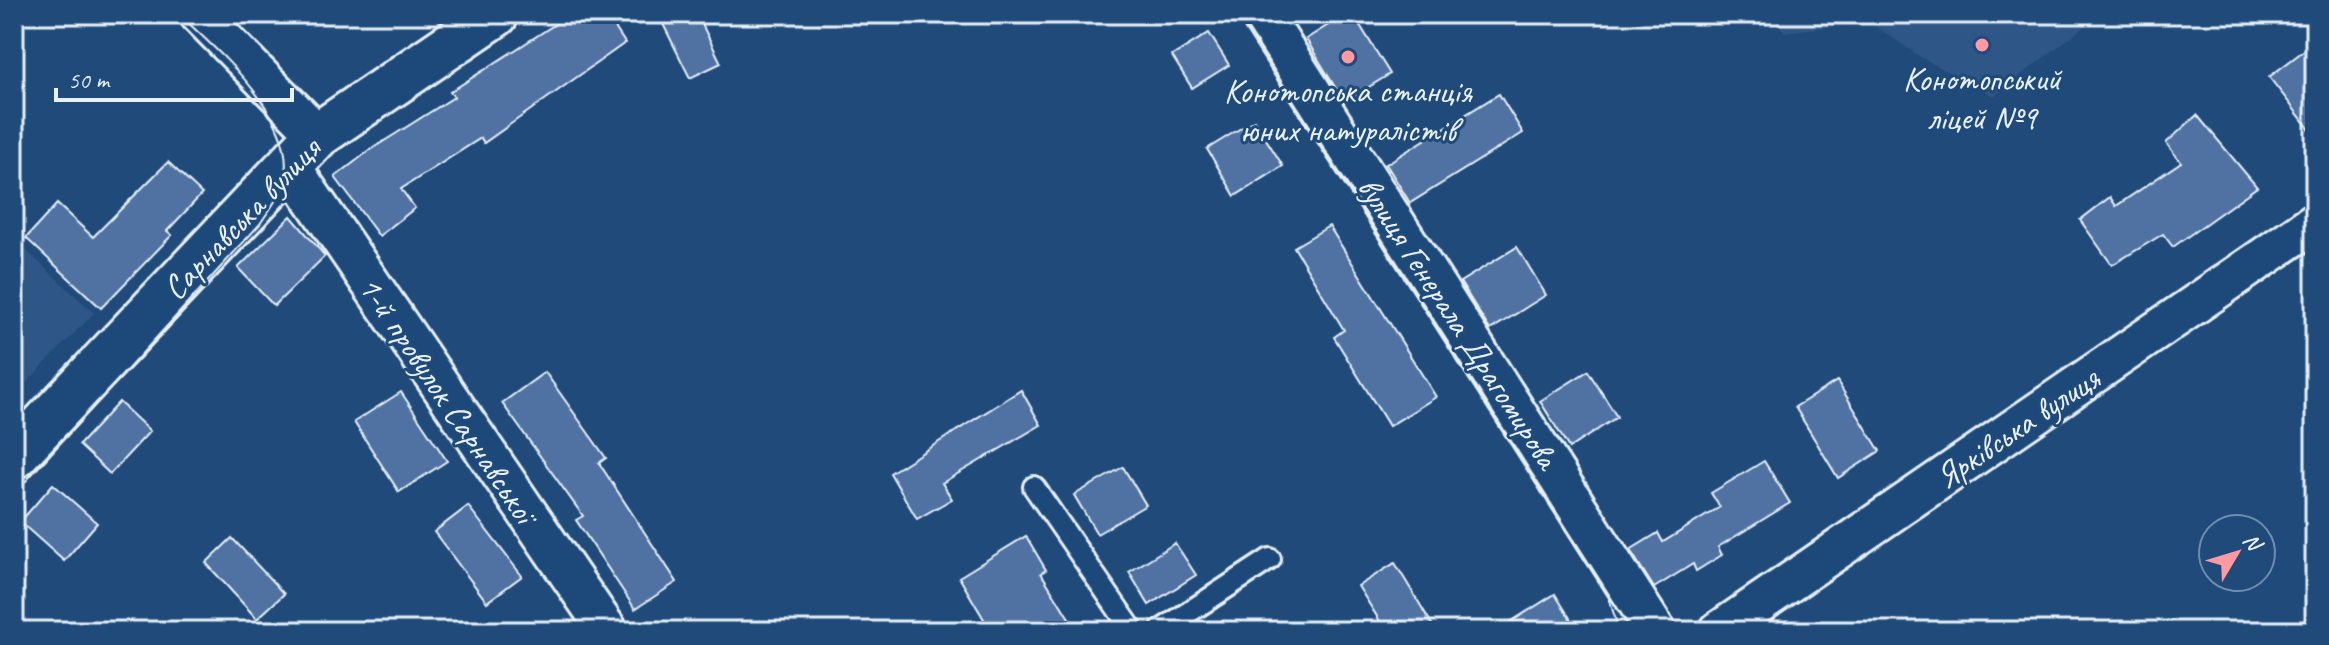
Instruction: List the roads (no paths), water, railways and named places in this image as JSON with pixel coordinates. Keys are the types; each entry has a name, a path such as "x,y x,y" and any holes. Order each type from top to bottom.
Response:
{"street":[{"name":"1-й провулок Сарнавської","path":"199,14 304,150 608,631"},
{"name":"Сарнавська вулиця","path":"14,456 304,150 496,14"},
{"name":"вулиця Генерала Драгомирова","path":"1262,14 1656,631"},
{"name":"Ярківська вулиця","path":"1719,631 2315,222"}],"lane":[{"path":"1034,487 1133,631"},
{"path":"1160,631 1270,559"}],"tram line":[{"path":"14,494 260,224 282,186 285,157 279,133 268,110 233,67 179,14"},
{"path":"1235,14 1609,598 1619,631"}],"place":[{"name":"Конотопський ліцей №9","path":"1982,45"},
{"name":"Конотопська станція юних натуралістів","path":"1348,57"}]}
